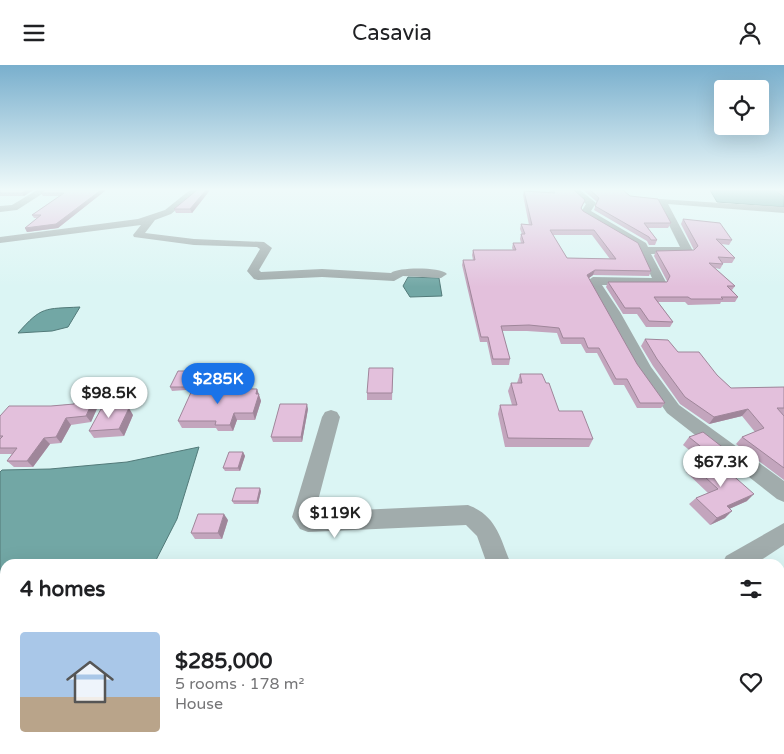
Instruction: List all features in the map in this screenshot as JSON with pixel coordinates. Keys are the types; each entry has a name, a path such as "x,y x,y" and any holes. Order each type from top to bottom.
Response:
{"street":[{"path":"0,240 139,222"},
{"path":"149,222 138,235 194,242 260,244 266,247 253,271 258,275 322,273 394,277 400,272 441,274"},
{"path":"603,222 642,245 660,282 593,281 613,312 644,369 673,409 784,493"},
{"path":"644,250 687,251 673,222"},
{"path":"331,417 303,517 308,522 468,515 478,519 483,525 497,559"},
{"path":"742,559 784,533"}],"water":[{"path":"408,277 439,278 442,296 410,297 403,286"},
{"path":"80,307 68,327 52,331 18,333 39,313 51,309"},
{"path":"199,447 177,519 157,559 0,559 0,472 2,470 50,469 127,462"}],"building":[{"path":"32,222 58,222 56,224 25,228"},
{"path":"531,222 602,222 638,243 651,271 595,270 587,275 637,364 665,403 640,403 627,379 616,379 599,348 588,348 584,338 563,338 559,328 529,325 501,326 510,359 493,359 488,337 481,337 463,260 475,260 473,250 516,250 513,243 524,243 521,234 525,234 521,224 532,225","holes":["550,230 594,230 616,259 567,258"]},
{"path":"623,222 671,222 644,223 657,240 651,240"},
{"path":"685,222 720,223 732,240 716,239 735,258 718,257 723,264 709,263 735,286 727,286 738,297 691,299 688,297 654,297 673,322 649,321 640,308 625,308 608,282 667,282 670,276 656,251 694,250 698,246"},
{"path":"645,339 668,340 678,352 699,352 717,375 731,388 784,387 784,408 777,408 784,416 784,468 742,437 764,428 748,409 714,417 685,397"},
{"path":"369,368 393,368 392,393 367,393"},
{"path":"178,371 192,371 184,387 170,387"},
{"path":"520,374 542,374 546,383 549,383 559,411 582,411 593,439 508,438 500,405 517,405 511,383 522,383"},
{"path":"99,387 86,416 66,418 56,437 44,438 27,461 7,461 17,448 0,448 0,439 3,436 0,436 0,416 9,406 74,404 82,388"},
{"path":"193,388 257,389 256,394 259,394 253,413 234,413 230,425 215,425 216,421 178,421"},
{"path":"280,404 307,404 301,437 271,437"},
{"path":"129,408 119,429 89,431 101,409"},
{"path":"703,432 730,453 716,459 689,437"},
{"path":"229,452 243,452 238,468 223,468"},
{"path":"712,457 754,494 727,506 732,511 717,518 696,498 718,489 692,465"},
{"path":"236,488 260,488 257,501 232,501"},
{"path":"198,514 224,514 218,533 191,533"}]}
